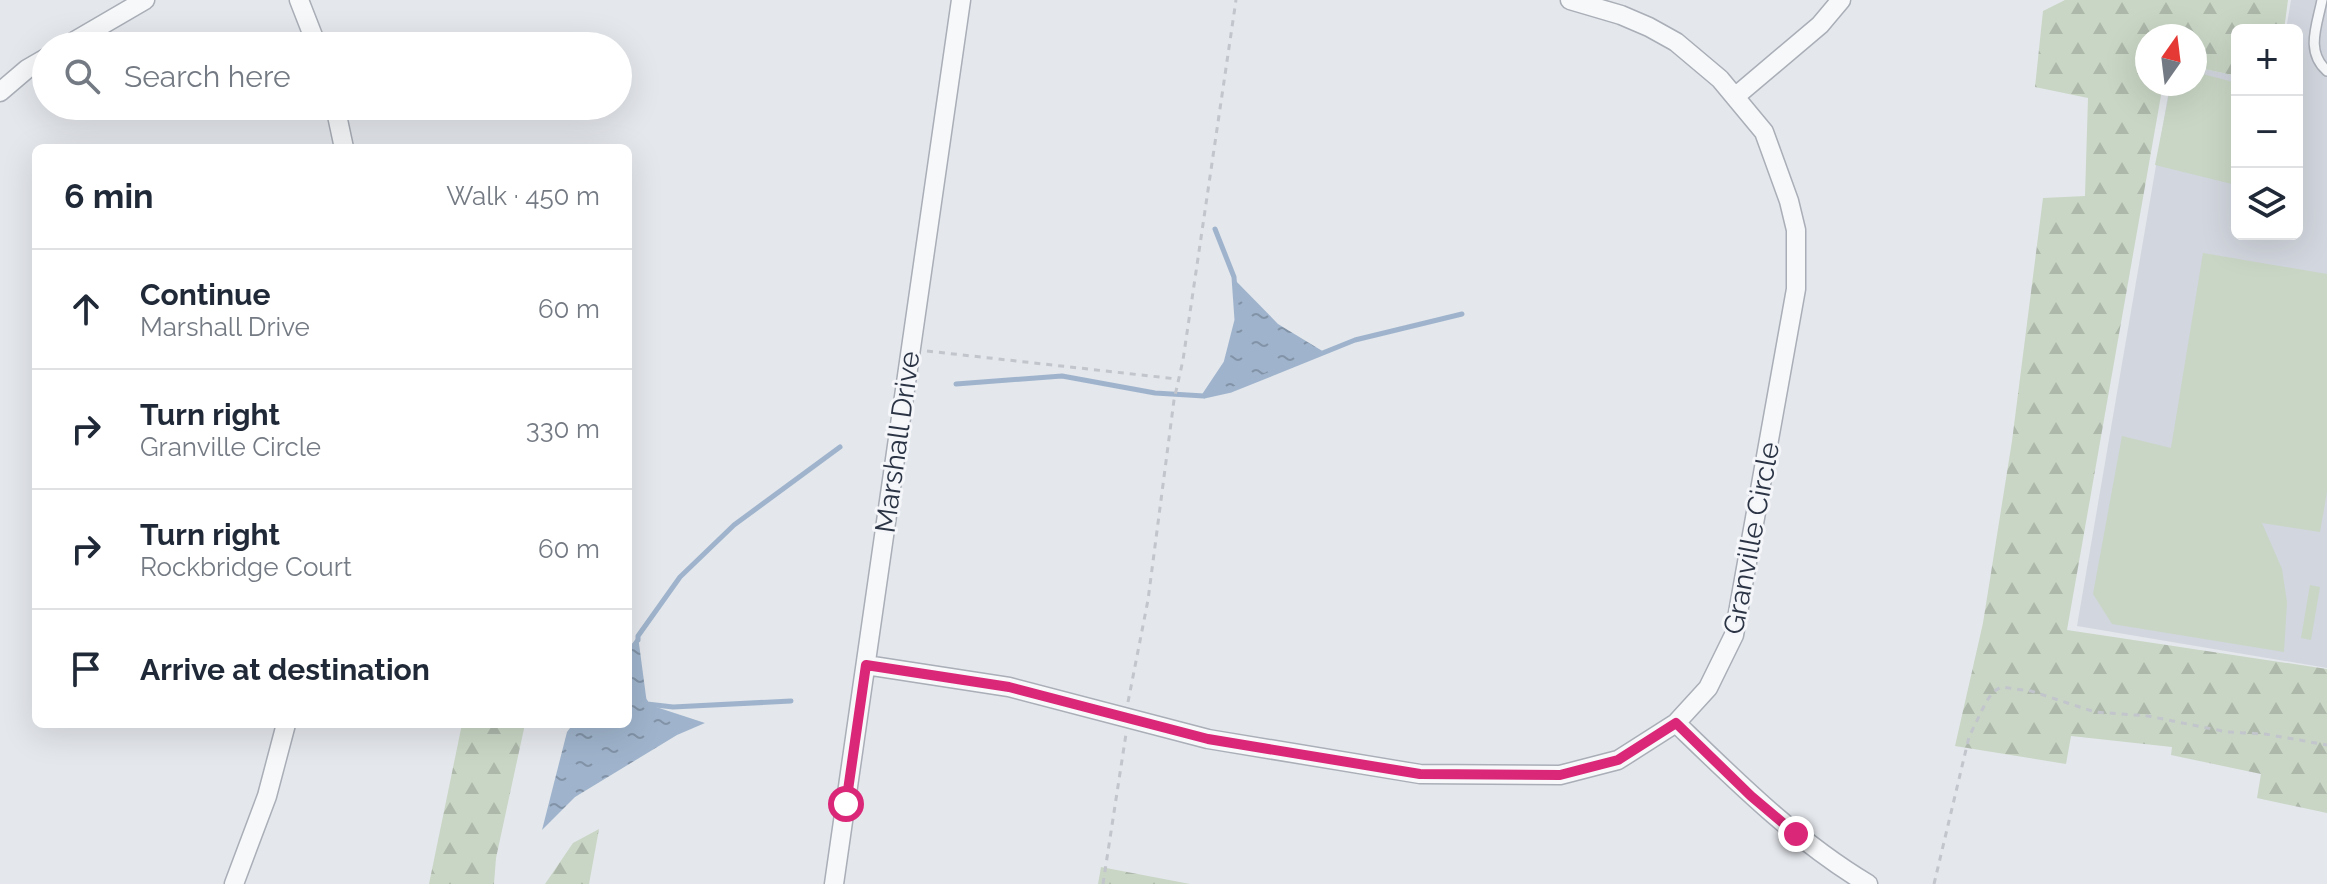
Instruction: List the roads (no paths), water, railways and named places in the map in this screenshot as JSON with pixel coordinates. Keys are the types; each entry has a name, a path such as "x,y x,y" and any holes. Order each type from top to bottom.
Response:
{"street":[{"path":"90,32 145,0"},
{"path":"299,0 312,32"},
{"name":"Marshall Drive","path":"834,884 961,0"},
{"name":"Granville Circle","path":"866,665 1009,687 1126,726 1420,774 1560,775 1594,768 1628,755 1676,723 1708,688 1734,635 1796,289 1796,230 1764,132 1736,96 1699,60 1663,34 1621,15 1570,0"},
{"path":"1736,96 1820,25 1841,0"},
{"path":"0,92 32,66"},
{"path":"338,120 343,144"},
{"path":"1676,723 1751,796 1796,834 1868,884"},
{"path":"234,884 267,796 285,728"}],"lane":[{"path":"2322,0 2323,19 2313,48 2316,59 2327,71"}],"water":[{"path":"1234,279 1278,324 1324,352 1231,390 1204,396 1226,363 1237,320"},
{"path":"638,636 647,704 705,723 677,735 575,797 542,830 570,728 632,728 632,644"}],"waterway":[{"path":"1204,396 1226,363 1237,320 1234,277 1215,229"},
{"path":"956,384 1062,376 1155,393 1204,396 1231,390 1355,340 1462,314"},
{"path":"638,640 680,577 734,525 840,447"},
{"path":"644,700 647,704 673,707 791,701"}]}
